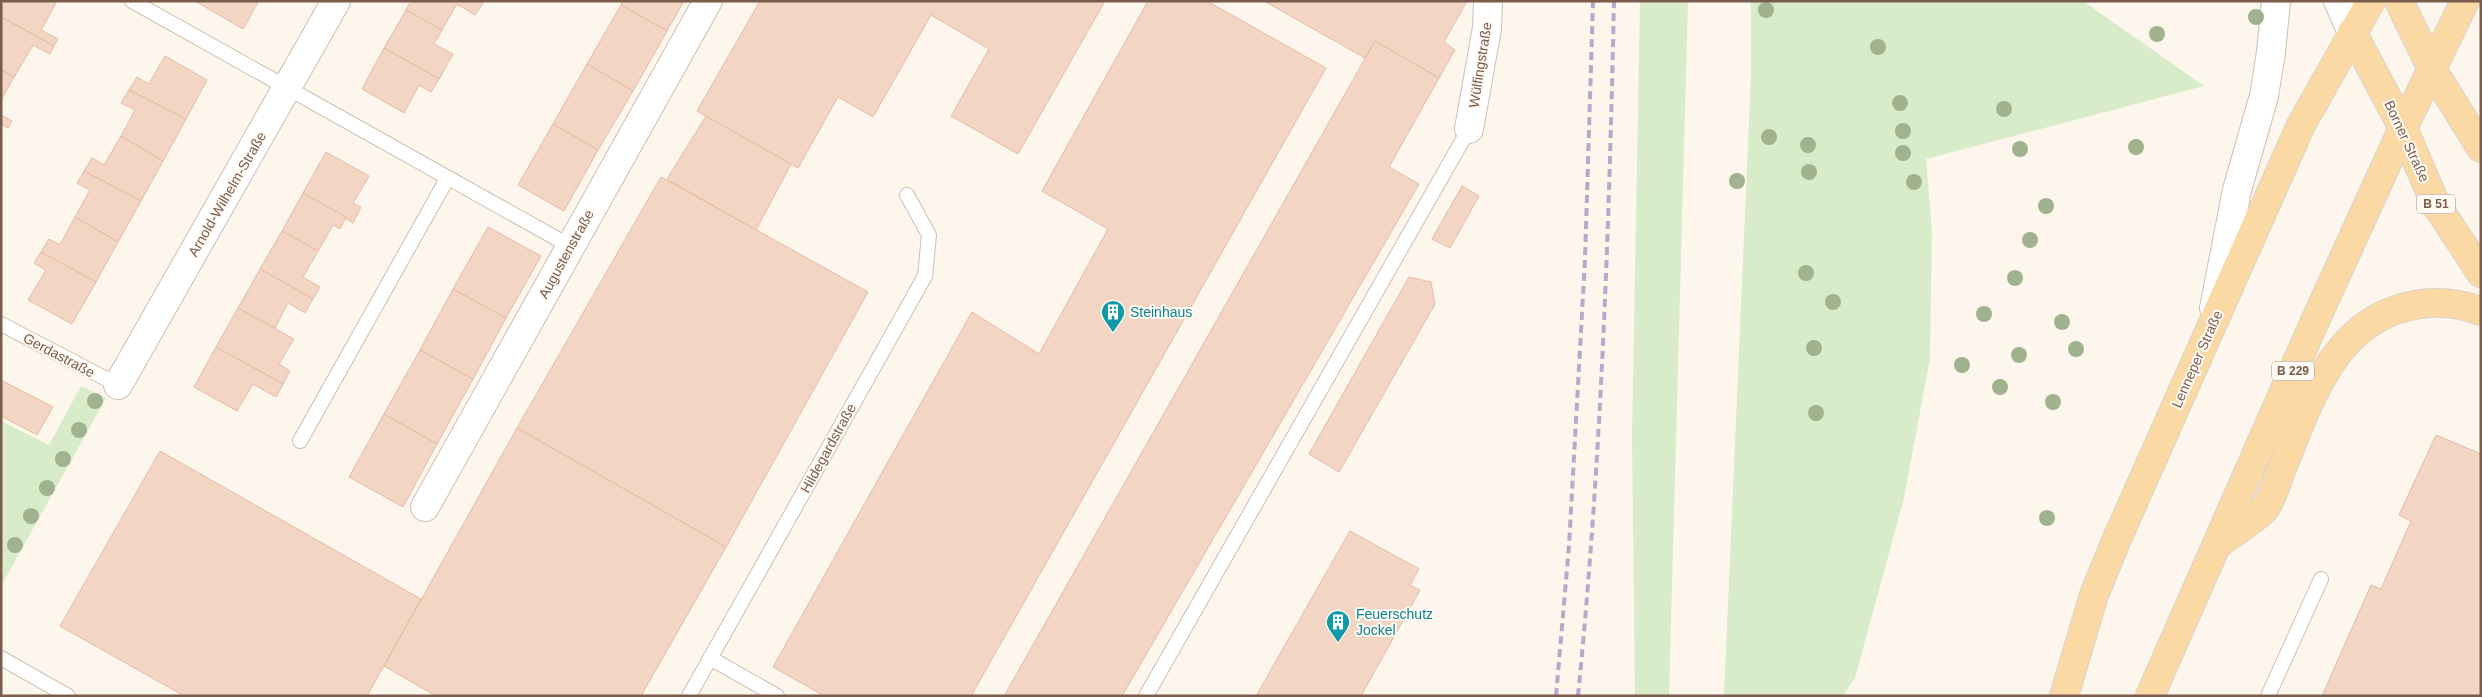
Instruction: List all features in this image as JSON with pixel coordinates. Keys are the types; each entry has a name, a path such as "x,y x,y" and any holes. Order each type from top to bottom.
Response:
{"main road":[{"name":"Lenneper Straße","path":"2064,696 2094,596 2116,541 2301,124 2371,1"},
{"path":"2399,1 2432,69 2481,148"},
{"name":"B 229","path":"2216,545 2403,128 2466,1"},
{"name":"Borner Straße","path":"2352,32 2403,128 2435,203 2481,273"},
{"path":"2150,696 2216,545 2266,508 2310,399 2337,353 2349,338 2380,317 2418,303 2460,303 2481,311"}],"street":[{"name":"Arnold-Wilhelm-Straße","path":"118,385 336,1"},
{"name":"Augustenstraße","path":"426,507 708,1"},
{"name":"Wülfingstraße","path":"1469,128 1487,28 1488,1"},
{"path":"2209,333 2237,190 2264,96 2272,52 2276,1"},
{"path":"2338,1 2352,32"}],"lane":[{"path":"132,1 447,179 570,246"},
{"path":"1146,696 1469,128"},
{"path":"300,441 447,179"},
{"name":"Hildegardstraße","path":"689,696 925,276 929,235 907,195"},
{"name":"Gerdastraße","path":"1,324 118,385"},
{"path":"2268,696 2322,579"},
{"path":"1,658 68,696"},
{"path":"710,658 778,696"}],"green space":[{"path":"1640,1 1688,1 1669,696 1635,696 1632,436"},
{"path":"1751,1 2083,1 2204,86 1926,159 1932,231 1930,358 1904,498 1855,678 1843,696 1724,696 1751,76"},
{"path":"81,386 106,398 1,586 1,421 49,445"}],"building":[{"path":"1,1 57,1 41,30 58,39 54,46 1,17"},
{"path":"195,1 259,1 243,29"},
{"path":"411,1 480,1 483,3 475,15 457,4 442,30 406,10"},
{"path":"623,1 684,1 667,31 621,5"},
{"path":"760,1 1105,1 1018,154 951,116 989,49 931,15 873,117 838,97 798,168 697,111"},
{"name":"Steinhaus","path":"1148,1 1207,1 1326,68 971,696 824,696 773,667 972,312 1039,354 1108,229 1042,191"},
{"path":"1264,1 1467,1 1444,42 1455,50 1439,78 1375,41 1365,58"},
{"path":"621,5 667,31 633,91 587,64"},
{"path":"406,10 442,30 434,44 453,54 439,79 384,48"},
{"path":"1,17 54,46 50,54 33,45 14,77 1,70"},
{"name":"Steinhaus","path":"1375,41 1439,78 1389,167 1419,184 1122,696 1004,696"},
{"path":"384,48 439,79 431,92 419,85 404,113 362,89"},
{"path":"165,56 207,80 186,119 129,90 137,77 149,84"},
{"path":"587,64 633,91 598,150 553,124"},
{"path":"1,70 14,77 1,100"},
{"path":"129,90 186,119 163,161 121,136 135,110 121,103"},
{"path":"1,115 12,121 8,128 1,124"},
{"path":"706,116 791,164 756,230 667,179"},
{"path":"553,124 598,150 564,211 518,185"},
{"path":"121,136 163,161 141,201 84,171 92,158 104,165"},
{"path":"326,152 369,176 353,203 361,207 353,223 303,193"},
{"path":"84,171 141,201 118,242 75,217 90,190 77,183"},
{"path":"661,177 868,292 726,547 517,428"},
{"path":"1462,186 1479,196 1450,248 1432,239"},
{"path":"303,193 346,217 340,229 333,225 318,251 282,231"},
{"path":"75,217 118,242 96,282 41,252 49,239 60,245"},
{"path":"488,227 541,256 506,318 453,289"},
{"path":"282,231 318,251 303,277 320,287 313,299 260,269"},
{"path":"41,252 96,282 72,324 28,300 46,270 34,263"},
{"path":"260,269 313,299 305,313 288,303 275,328 238,308"},
{"path":"1409,277 1431,282 1435,304 1339,472 1309,454"},
{"path":"453,289 506,318 473,379 420,350"},
{"path":"238,308 294,339 279,364 290,371 283,384 216,347"},
{"path":"216,347 283,384 276,397 253,384 237,411 194,387"},
{"path":"420,350 473,379 437,444 384,414"},
{"path":"1,380 53,407 37,435 1,416"},
{"path":"384,414 437,444 403,507 349,477"},
{"path":"517,428 726,547 641,696 436,696 384,666"},
{"path":"2436,435 2481,454 2481,696 2322,696 2371,585 2381,589 2411,521 2399,515"},
{"path":"160,451 421,599 367,696 184,696 60,626"},
{"name":"Feuerschutz Jockel","path":"1350,531 1419,569 1410,585 1420,590 1361,696 1256,696"}],"railway":[{"path":"1556,696 1569,546 1585,260 1593,1"},
{"path":"1578,696 1593,523 1603,349 1614,1"}],"place":[{"name":"Steinhaus","path":"1113,333"},
{"name":"Feuerschutz Jockel","path":"1338,643"}]}
